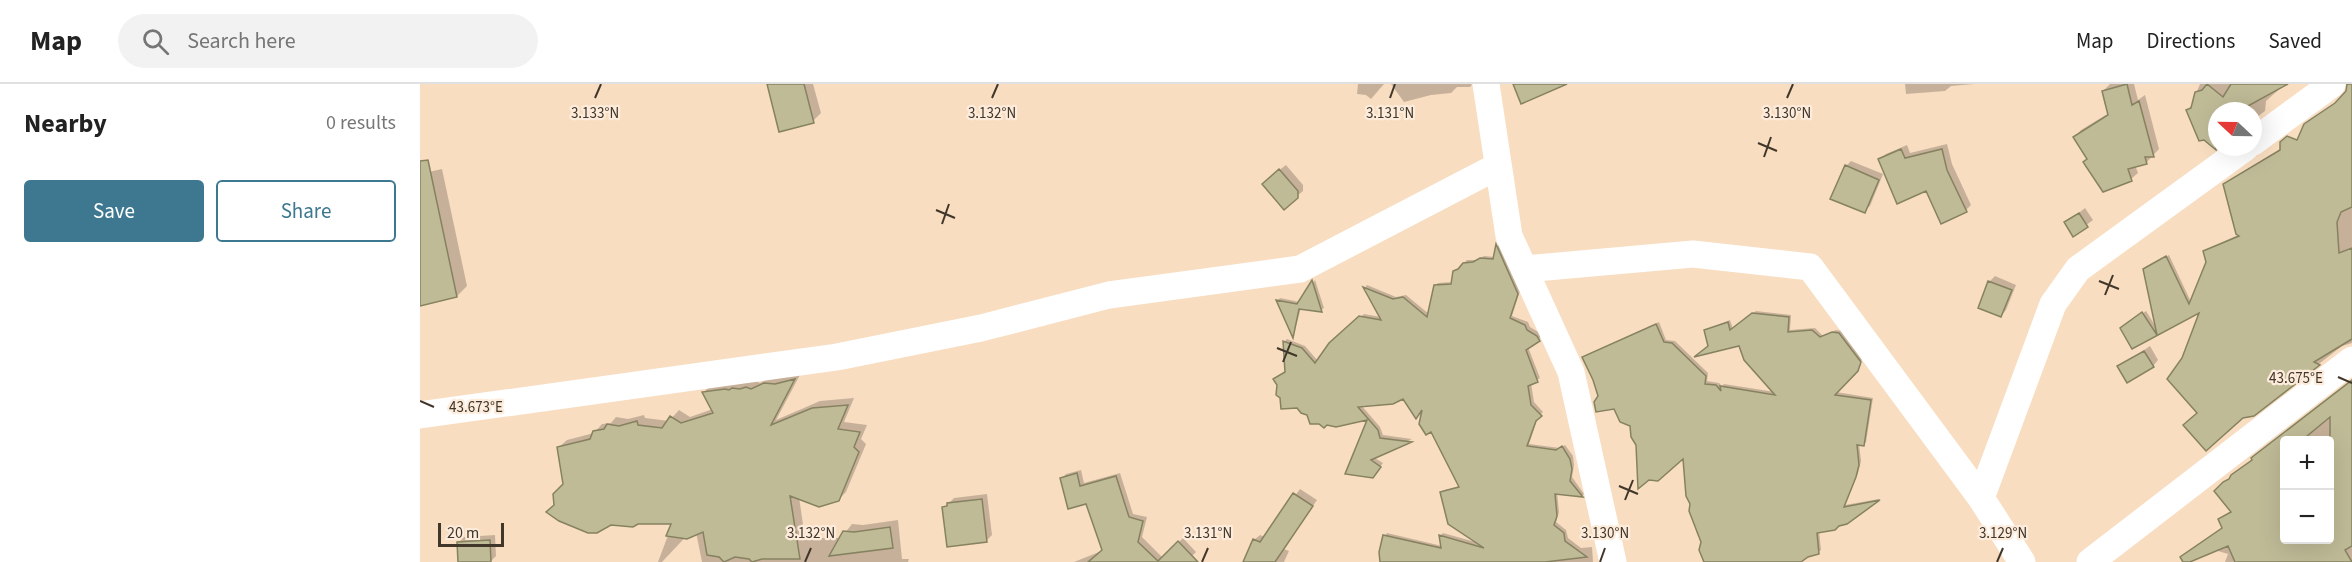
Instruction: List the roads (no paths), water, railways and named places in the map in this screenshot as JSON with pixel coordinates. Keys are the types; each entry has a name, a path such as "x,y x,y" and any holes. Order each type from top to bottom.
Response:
{"street":[{"path":"1486,84 1509,236 1570,372 1613,562"},
{"path":"2262,135 2332,84"},
{"path":"1980,498 2053,304 2078,269 2234,156"},
{"path":"420,416 837,357 981,328 1109,295 1300,269 1498,166"},
{"path":"1524,269 1693,254 1810,267 1980,498 2022,562"},
{"path":"2090,562 2352,360"}]}
